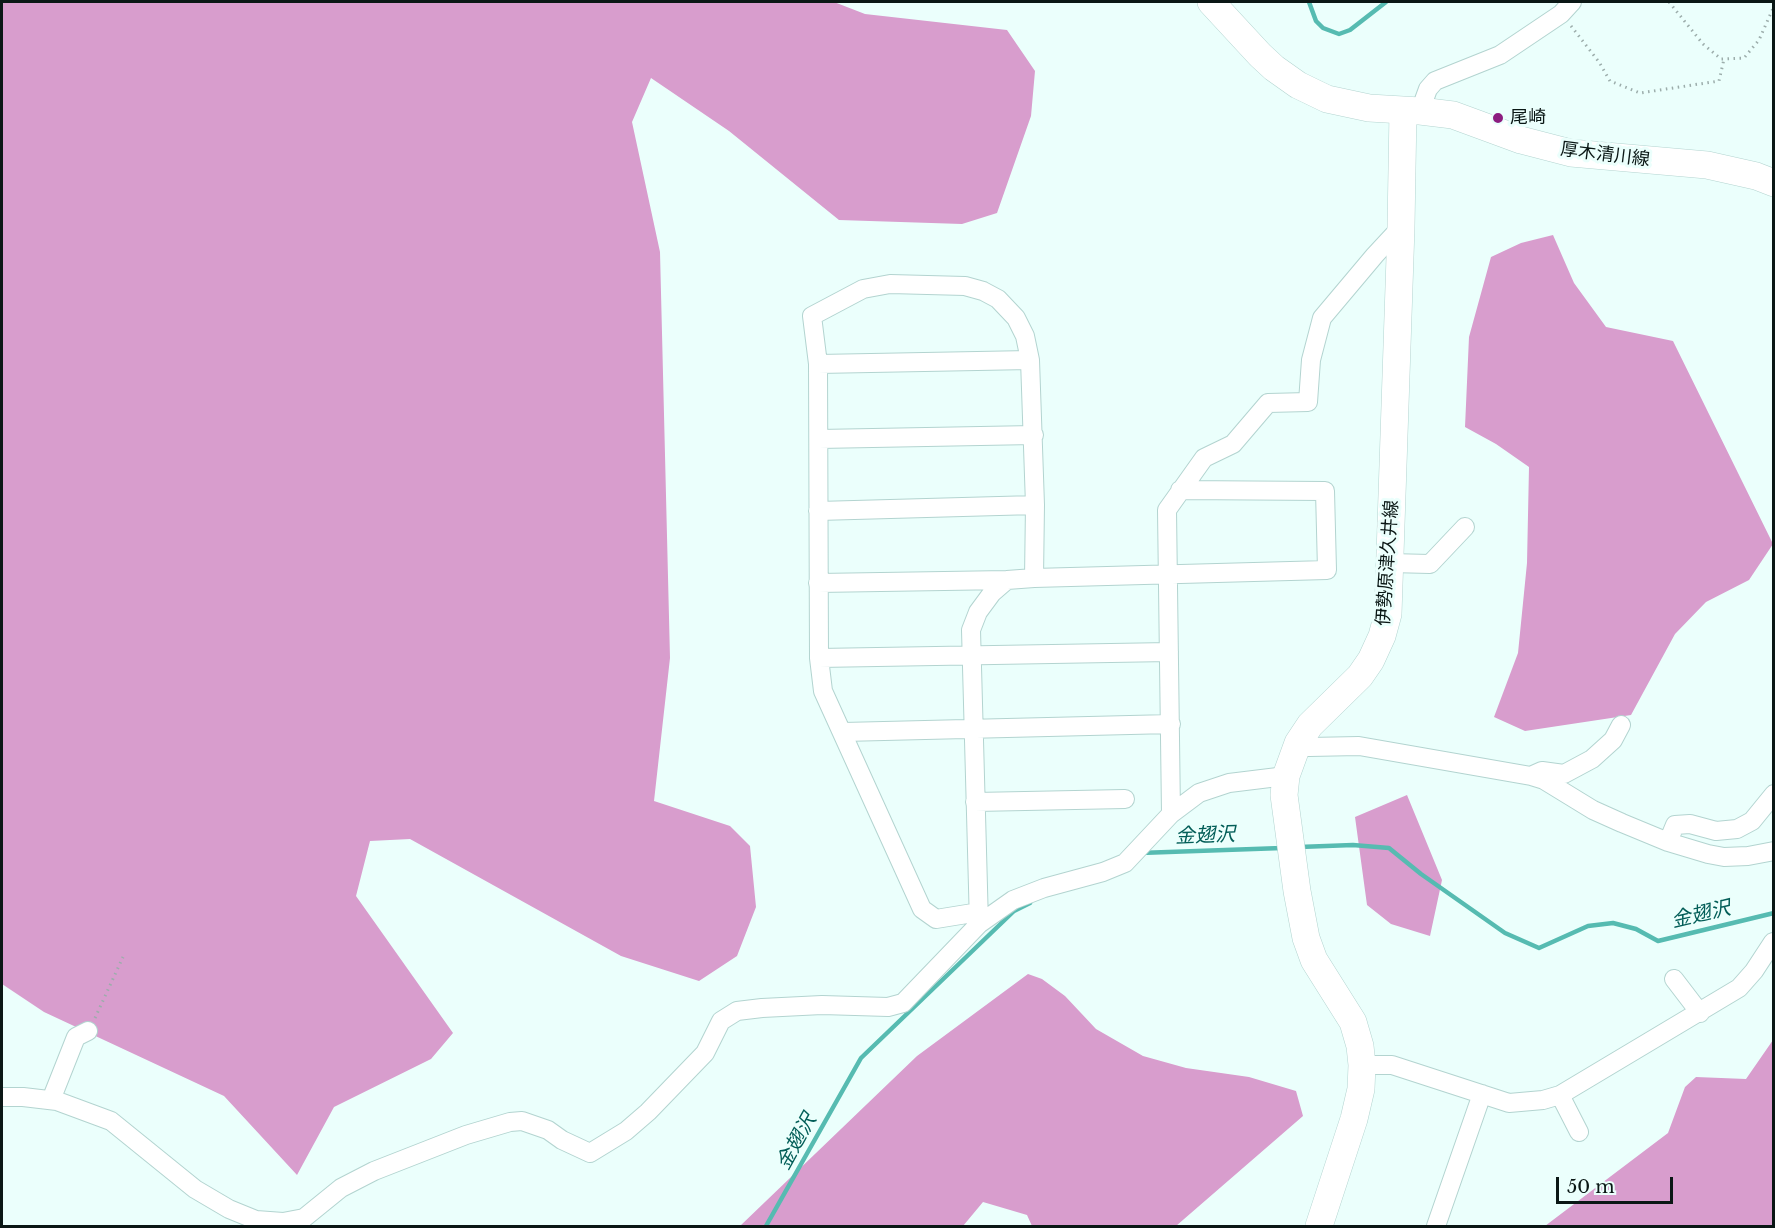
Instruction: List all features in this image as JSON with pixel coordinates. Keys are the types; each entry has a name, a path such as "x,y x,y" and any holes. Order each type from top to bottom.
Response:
{"main road":[{"path":"1211,2 1260,55 1298,85 1320,96 1343,103 1369,108 1412,111"},
{"name":"厚木清川線","path":"1412,111 1453,115 1521,140 1571,153 1707,165 1756,176 1773,183"},
{"name":"伊勢原津久井線","path":"1319,1227 1354,1119 1361,1089 1362,1065 1360,1046 1353,1022 1314,960 1306,938 1284,795 1286,776 1298,743 1310,725 1360,676 1371,660 1382,636 1388,614 1401,227 1412,111"}],"street":[{"path":"1412,111 1435,81 1500,55 1567,8"},
{"path":"1171,813 1167,510 1204,458 1233,444 1268,403 1308,402 1311,360 1322,318 1401,227"},
{"path":"979,918 961,916 936,918 922,909 824,691 819,658 818,364 812,316 863,289 890,284 965,286 983,291 998,299 1016,318 1025,336 1030,360 1034,435 1034,578"},
{"path":"818,364 1030,360"},
{"path":"819,439 1034,435"},
{"path":"818,583 1007,580 1327,570 1325,490 1180,490"},
{"path":"818,511 1035,505"},
{"path":"1390,563 1430,564 1465,527"},
{"path":"979,918 971,630 978,612 992,593 1007,580"},
{"path":"819,658 1169,652"},
{"path":"843,732 1171,724"},
{"path":"1531,776 1542,771 1564,774 1592,759 1613,740 1621,725"},
{"path":"1298,743 1309,747 1359,746 1531,776 1544,780 1593,810 1668,842 1724,857 1748,856 1773,851"},
{"path":"2,1097 51,1100 111,1121 195,1189 229,1209 256,1220 283,1222 304,1218 341,1188 374,1171 466,1135 510,1122 522,1121 548,1130 562,1140 590,1152 626,1131 648,1112 705,1053 721,1021 737,1011 822,1005 888,1007 903,1003 941,967 979,918 1013,900 1044,888 1103,872 1125,863 1171,813 1199,793 1228,783 1286,776"},
{"path":"1668,842 1675,825 1690,824 1716,831 1737,830 1752,821 1773,794"},
{"path":"975,802 1125,798"},
{"path":"1362,1065 1392,1065 1509,1103 1543,1100 1560,1095 1739,988 1754,971 1773,942"},
{"path":"1674,979 1700,1013"},
{"path":"51,1100 76,1037 88,1031"},
{"path":"1436,1227 1482,1094"},
{"path":"1560,1095 1579,1132"},
{"path":"317,1227 320,1205"}],"path":[{"path":"1670,2 1703,44 1721,59 1744,58 1759,40 1773,6"},
{"path":"1567,8 1610,81 1640,93 1719,81 1724,59"},
{"path":"88,1031 123,957"}],"shaded area":[{"path":"2,2 834,2 865,14 1007,30 1035,71 1031,116 997,213 962,224 839,220 729,131 651,78 632,122 660,252 670,658 654,801 730,826 750,846 756,907 737,956 699,981 621,956 410,839 370,841 356,896 453,1033 431,1059 334,1107 297,1175 224,1096 44,1012 2,984"},
{"path":"1553,235 1574,283 1606,327 1673,341 1773,544 1749,580 1706,602 1675,634 1631,715 1525,731 1494,717 1518,653 1527,563 1529,467 1496,444 1465,427 1469,337 1491,257 1521,243"},
{"path":"1407,795 1442,880 1430,936 1391,924 1367,905 1355,817"},
{"path":"1028,974 1042,979 1065,996 1096,1029 1143,1056 1186,1068 1249,1077 1296,1091 1303,1116 1176,1226 1032,1226 1027,1215 983,1202 963,1226 740,1226 917,1056"},
{"path":"1773,1040 1773,1226 1545,1226 1668,1133 1685,1087 1696,1077 1746,1079"}],"waterway":[{"path":"1309,2 1316,21 1323,28 1339,34 1350,30 1386,2"},
{"name":"金翅沢","path":"1299,847 1353,845 1389,848 1421,874 1505,933 1539,948 1588,926 1613,923 1636,929 1658,941 1774,913"},
{"name":"金翅沢","path":"1140,853 1282,848"},
{"name":"金翅沢","path":"766,1226 861,1058 1014,911 1030,903"}],"place":[{"name":"尾崎","path":"1498,118"}]}
